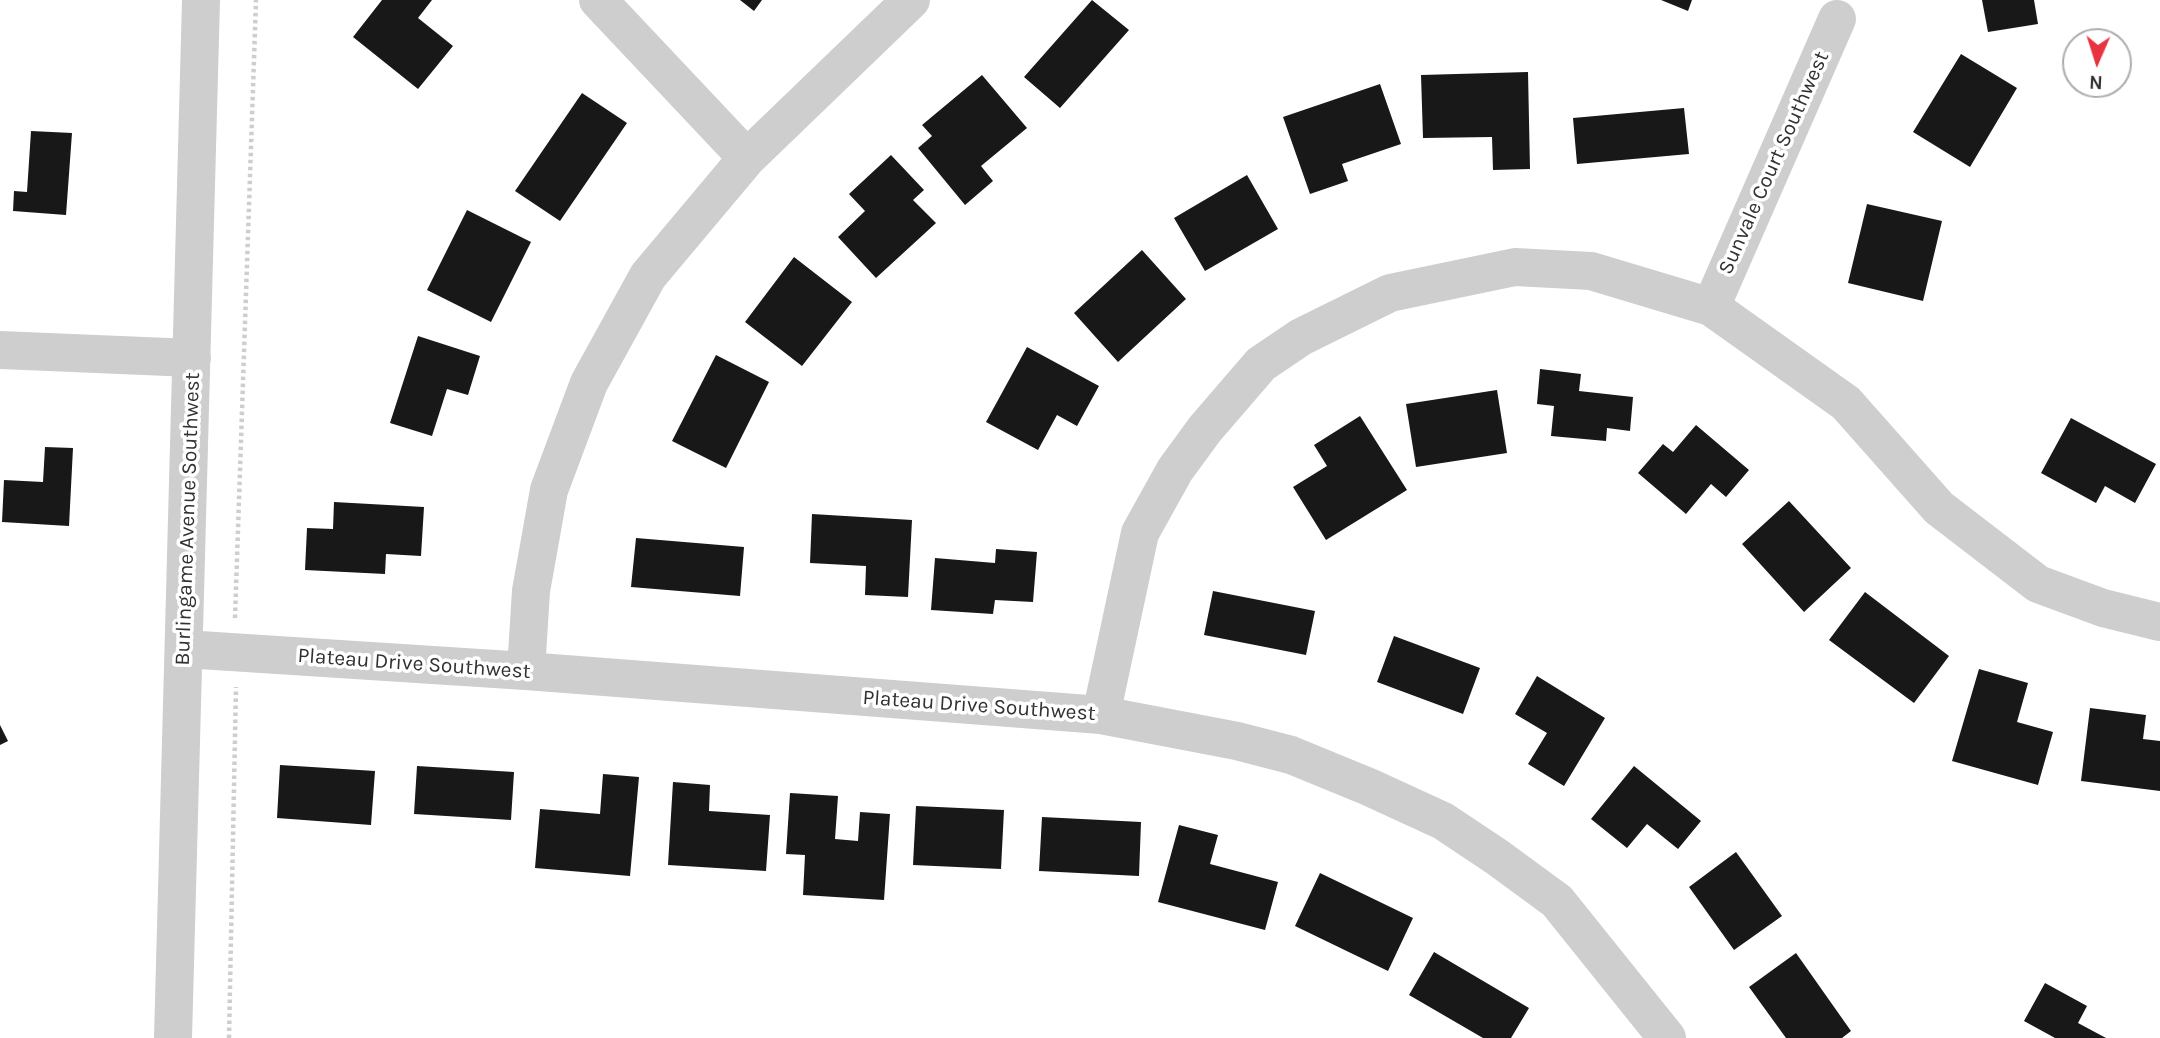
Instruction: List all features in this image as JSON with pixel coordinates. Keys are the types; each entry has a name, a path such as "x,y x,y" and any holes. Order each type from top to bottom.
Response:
{"street":[{"name":"Burlingame Avenue Southwest","path":"173,1038 201,0"},
{"path":"598,0 747,158"},
{"path":"526,671 531,591 550,490 589,383 648,276 747,158 911,0"},
{"name":"Sunvale Court Southwest","path":"1711,307 1837,19"},
{"path":"1101,715 1140,533 1175,470 1205,429 1261,364 1301,337 1390,293 1515,267 1591,271 1711,307 1846,403 1939,508 2038,584 2103,608 2160,622"},
{"path":"0,350 192,358"},
{"name":"Plateau Drive Southwest","path":"184,649 526,671 1101,715 1237,741 1291,755 1443,821 1557,901 1667,1038"}],"path":[{"path":"229,1038 236,652 256,0"}],"building":[{"path":"382,0 432,0 418,18 453,46 418,89 353,37"},
{"path":"740,0 762,0 754,11"},
{"path":"1092,0 1129,30 1060,108 1024,77"},
{"path":"1661,0 1692,0 1688,11"},
{"path":"1982,0 2034,0 2038,24 1988,32"},
{"path":"1961,54 2017,88 1970,167 1913,132"},
{"path":"1528,72 1530,169 1493,170 1492,137 1423,138 1421,75"},
{"path":"982,75 1027,128 981,166 993,181 965,205 918,148 932,136 922,125"},
{"path":"1380,84 1401,144 1342,164 1348,181 1310,194 1283,117"},
{"path":"582,93 627,123 560,221 515,191"},
{"path":"1684,108 1689,154 1577,164 1573,118"},
{"path":"31,131 72,133 66,215 13,211 14,191 27,192"},
{"path":"891,155 924,190 913,200 936,223 876,278 838,237 865,211 849,194"},
{"path":"1247,175 1278,229 1205,271 1174,218"},
{"path":"1867,204 1942,221 1923,301 1848,283"},
{"path":"467,210 531,242 491,322 427,290"},
{"path":"1142,250 1186,299 1118,362 1074,313"},
{"path":"794,257 852,302 802,366 745,322"},
{"path":"418,336 480,356 468,395 447,389 432,436 390,423"},
{"path":"1027,347 1099,386 1077,426 1057,415 1038,450 986,422"},
{"path":"716,355 769,382 726,468 672,441"},
{"path":"1540,369 1581,374 1579,391 1633,397 1630,431 1607,428 1606,441 1551,436 1554,406 1537,404"},
{"path":"1497,390 1507,453 1416,467 1406,404"},
{"path":"1360,416 1407,490 1326,540 1293,487 1327,466 1314,445"},
{"path":"2071,418 2156,464 2135,503 2105,486 2096,503 2041,473"},
{"path":"1696,425 1749,470 1726,497 1711,484 1686,514 1638,473 1663,444 1673,452"},
{"path":"45,447 73,448 69,526 2,522 4,480 43,482"},
{"path":"1789,501 1851,568 1804,612 1742,544"},
{"path":"334,502 424,507 421,556 386,554 385,574 305,570 307,528 333,529"},
{"path":"812,514 912,520 908,597 865,595 866,566 810,563"},
{"path":"636,538 744,547 740,596 631,587"},
{"path":"996,549 1037,552 1033,602 995,600 993,614 931,610 935,558 995,563"},
{"path":"1213,591 1315,611 1306,655 1204,635"},
{"path":"1865,592 1949,656 1914,703 1829,640"},
{"path":"1394,636 1480,668 1463,714 1377,682"},
{"path":"1979,669 2028,683 2017,722 2053,732 2038,785 1952,761"},
{"path":"1537,676 1605,718 1564,786 1528,764 1547,733 1515,714"},
{"path":"2090,708 2146,715 2143,739 2160,741 2160,791 2081,781"},
{"path":"0,725 8,741 0,745"},
{"path":"280,765 375,771 371,825 277,818"},
{"path":"417,766 514,772 511,820 414,814"},
{"path":"1634,766 1701,821 1678,849 1647,824 1627,848 1591,819"},
{"path":"603,774 639,777 630,876 535,868 540,809 600,814"},
{"path":"673,782 710,785 709,811 770,815 766,871 668,865"},
{"path":"790,793 838,796 835,839 858,841 860,812 890,814 884,900 803,895 805,855 786,854"},
{"path":"916,806 1004,810 1001,869 913,865"},
{"path":"1042,817 1141,822 1139,876 1039,871"},
{"path":"1179,825 1218,835 1210,864 1278,882 1265,930 1158,902"},
{"path":"1736,852 1782,916 1734,950 1689,887"},
{"path":"1320,873 1413,918 1388,971 1295,926"},
{"path":"1434,952 1529,1008 1511,1038 1483,1038 1409,995"},
{"path":"1796,953 1851,1031 1842,1038 1786,1038 1749,987"},
{"path":"2045,983 2087,1006 2078,1023 2106,1038 2055,1038 2024,1021"}]}
